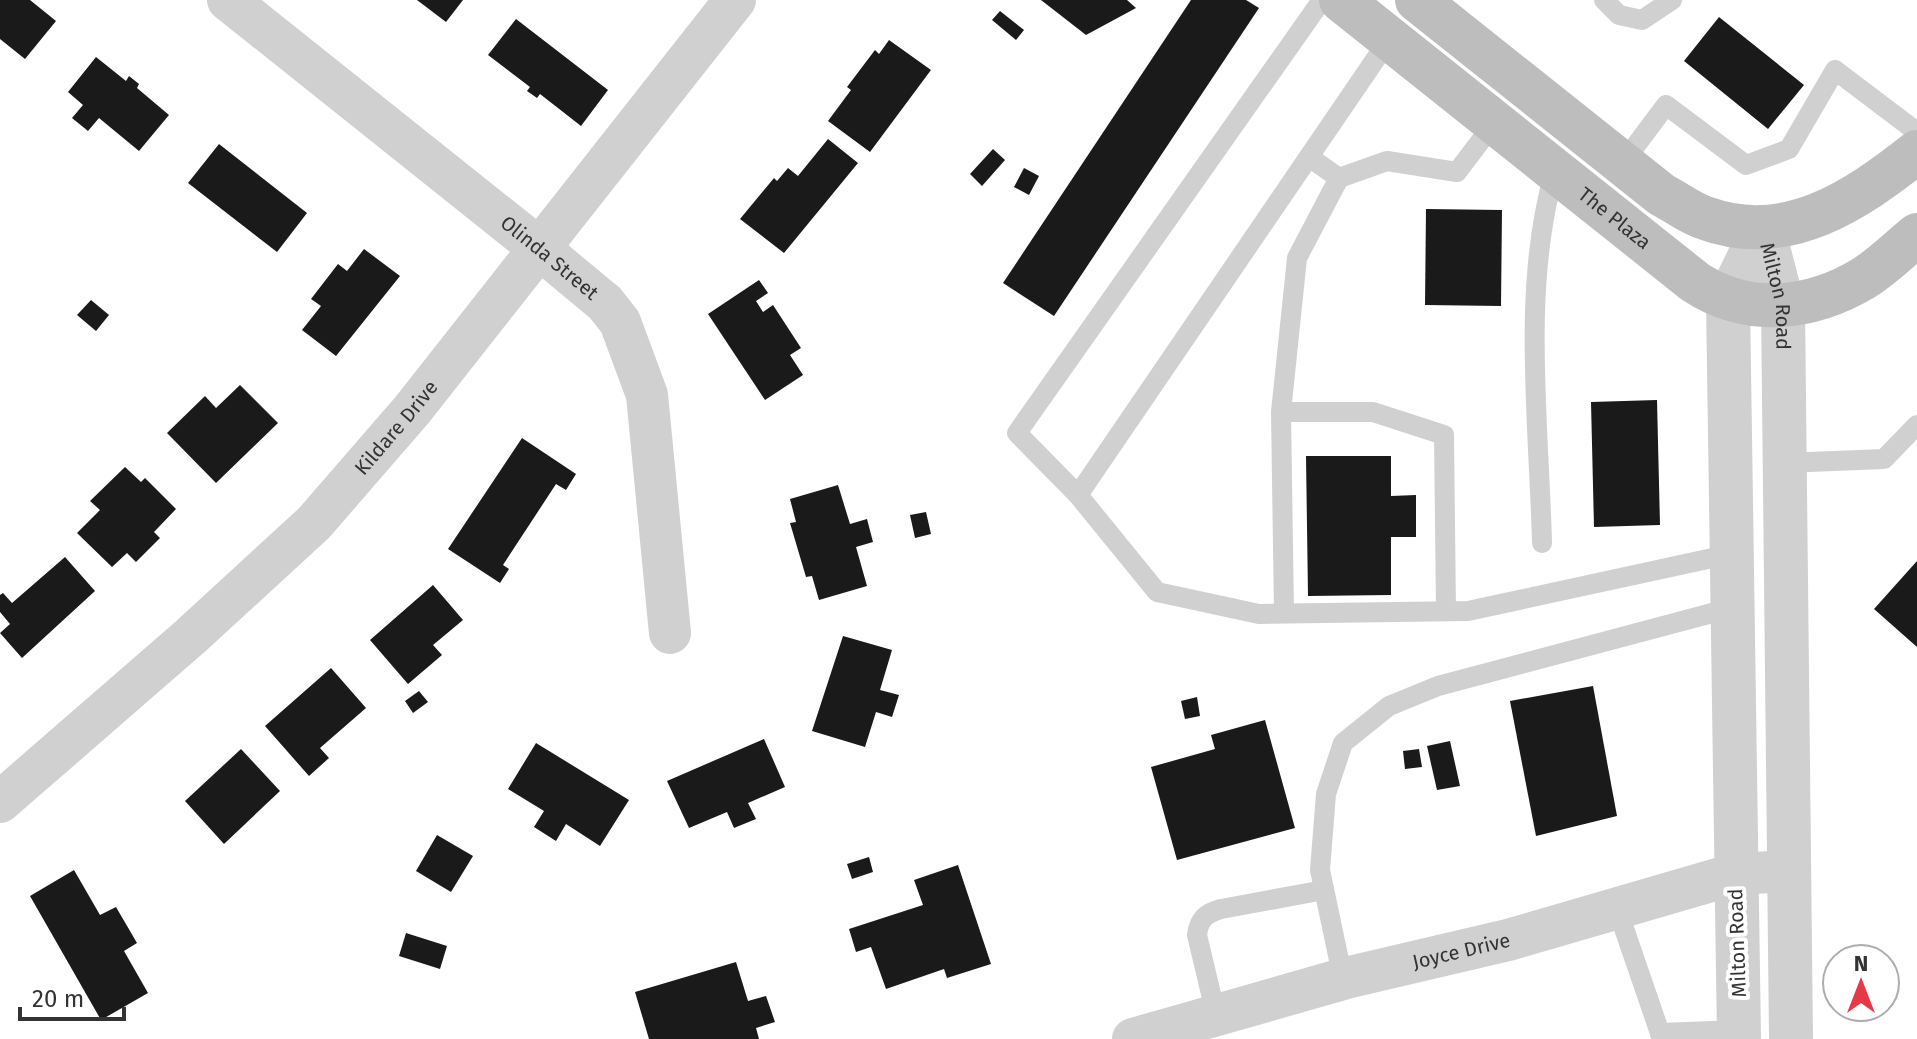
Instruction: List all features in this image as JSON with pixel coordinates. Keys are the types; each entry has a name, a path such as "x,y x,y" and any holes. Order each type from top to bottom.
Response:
{"main road":[{"name":"The Plaza","path":"1341,0 1695,282 1728,301 1783,306 1830,295 1866,277 1917,235"},
{"path":"1431,5 1622,164 1662,195 1706,219 1763,228 1793,224 1825,213 1874,186 1917,152"}],"street":[{"name":"Olinda Street","path":"228,0 605,303 631,345 647,395 670,633"},
{"name":"Kildare Drive","path":"0,802 191,636 314,523 412,410 735,0"},
{"name":"Milton Road","path":"1739,1034 1728,301 1763,228"},
{"name":"Milton Road","path":"1763,228 1783,306 1791,1039"},
{"name":"Joyce Drive","path":"1133,1039 1343,979 1508,940 1735,874 1790,871"}],"lane":[{"path":"1322,0 1017,433 1078,495 1157,592 1259,614 1468,611 1731,554"},
{"path":"1604,0 1619,15 1642,20 1672,0"},
{"path":"1078,495 1390,38"},
{"path":"1622,164 1666,105 1746,165 1789,149 1835,70 1917,132"},
{"path":"1284,613 1281,412 1297,258 1339,178 1387,161 1457,172 1495,122"},
{"path":"1309,157 1339,178"},
{"path":"1542,543 1535,268 1543,212 1555,170"},
{"path":"1281,412 1373,412 1444,435 1446,611"},
{"path":"1784,463 1884,459 1914,433"},
{"path":"1343,979 1320,870 1326,794 1343,743 1389,706 1438,686 1731,608"},
{"path":"1216,1015 1197,935 1199,922 1221,909 1324,890"},
{"path":"1617,908 1661,1036 1739,1034"}],"building":[{"path":"0,0 30,0 56,21 25,59 0,39"},
{"path":"417,0 463,0 446,22"},
{"path":"1041,0 1127,0 1136,8 1086,35"},
{"path":"1191,0 1246,0 1259,8 1054,316 1003,283"},
{"path":"1000,11 1024,30 1016,40 992,20"},
{"path":"1719,17 1804,85 1768,129 1684,61"},
{"path":"516,19 608,90 581,126 540,94 537,98 527,91 530,87 488,55"},
{"path":"889,40 931,70 870,152 828,121 851,90 847,87 875,50 879,54"},
{"path":"96,57 126,81 129,76 139,84 137,88 169,115 139,151 99,118 88,131 72,118 83,105 68,92"},
{"path":"828,139 858,163 784,253 740,219 774,178 777,181 788,168 798,176"},
{"path":"219,144 307,213 277,252 188,183"},
{"path":"993,149 1005,160 982,186 970,174"},
{"path":"1024,168 1039,176 1029,195 1014,187"},
{"path":"1426,209 1502,210 1501,306 1425,305"},
{"path":"364,249 400,276 336,356 302,330 321,306 311,299 338,264 347,271"},
{"path":"759,280 768,293 756,301 763,312 773,305 801,348 790,355 803,375 765,400 708,314"},
{"path":"91,300 109,315 96,331 77,315"},
{"path":"240,385 278,423 216,483 167,433 205,396 216,408"},
{"path":"1657,400 1660,525 1594,527 1591,402"},
{"path":"522,438 576,474 566,490 556,484 503,565 509,569 500,583 448,549"},
{"path":"1306,456 1391,456 1391,496 1416,495 1416,537 1391,537 1391,595 1308,596"},
{"path":"125,467 141,482 145,478 176,509 154,532 160,538 136,562 127,553 112,567 77,533 100,510 90,501"},
{"path":"838,485 850,524 867,519 873,542 856,547 867,586 819,600 812,576 806,577 790,523 796,522 790,499"},
{"path":"926,512 931,534 915,538 910,515"},
{"path":"65,557 95,591 22,658 0,633 10,624 0,612 0,595 3,593 12,603"},
{"path":"1917,561 1917,647 1874,609"},
{"path":"433,585 463,620 433,645 442,655 408,684 370,640"},
{"path":"843,636 892,650 880,690 899,695 892,717 876,712 865,747 812,731"},
{"path":"331,668 366,708 320,748 329,758 309,776 265,726"},
{"path":"1593,686 1617,816 1536,836 1510,701"},
{"path":"419,691 428,702 413,713 405,701"},
{"path":"1197,697 1200,716 1185,719 1181,701"},
{"path":"1265,720 1295,828 1177,860 1151,767 1215,749 1211,735"},
{"path":"764,739 785,787 748,803 756,819 734,828 727,812 689,828 667,781"},
{"path":"1450,741 1460,786 1437,790 1427,746"},
{"path":"536,743 629,800 600,846 566,824 556,841 534,827 544,811 508,789"},
{"path":"241,749 280,791 224,844 185,801"},
{"path":"1419,749 1422,767 1405,769 1403,751"},
{"path":"437,835 473,856 451,892 416,871"},
{"path":"869,857 873,872 852,879 847,864"},
{"path":"958,865 991,964 947,978 944,969 886,989 871,947 856,952 849,929 923,905 914,880"},
{"path":"74,870 100,915 116,907 137,943 124,951 148,993 101,1020 30,896"},
{"path":"406,933 447,946 440,969 399,956"},
{"path":"736,962 748,1001 766,996 775,1022 756,1028 759,1039 649,1039 635,992"}]}
